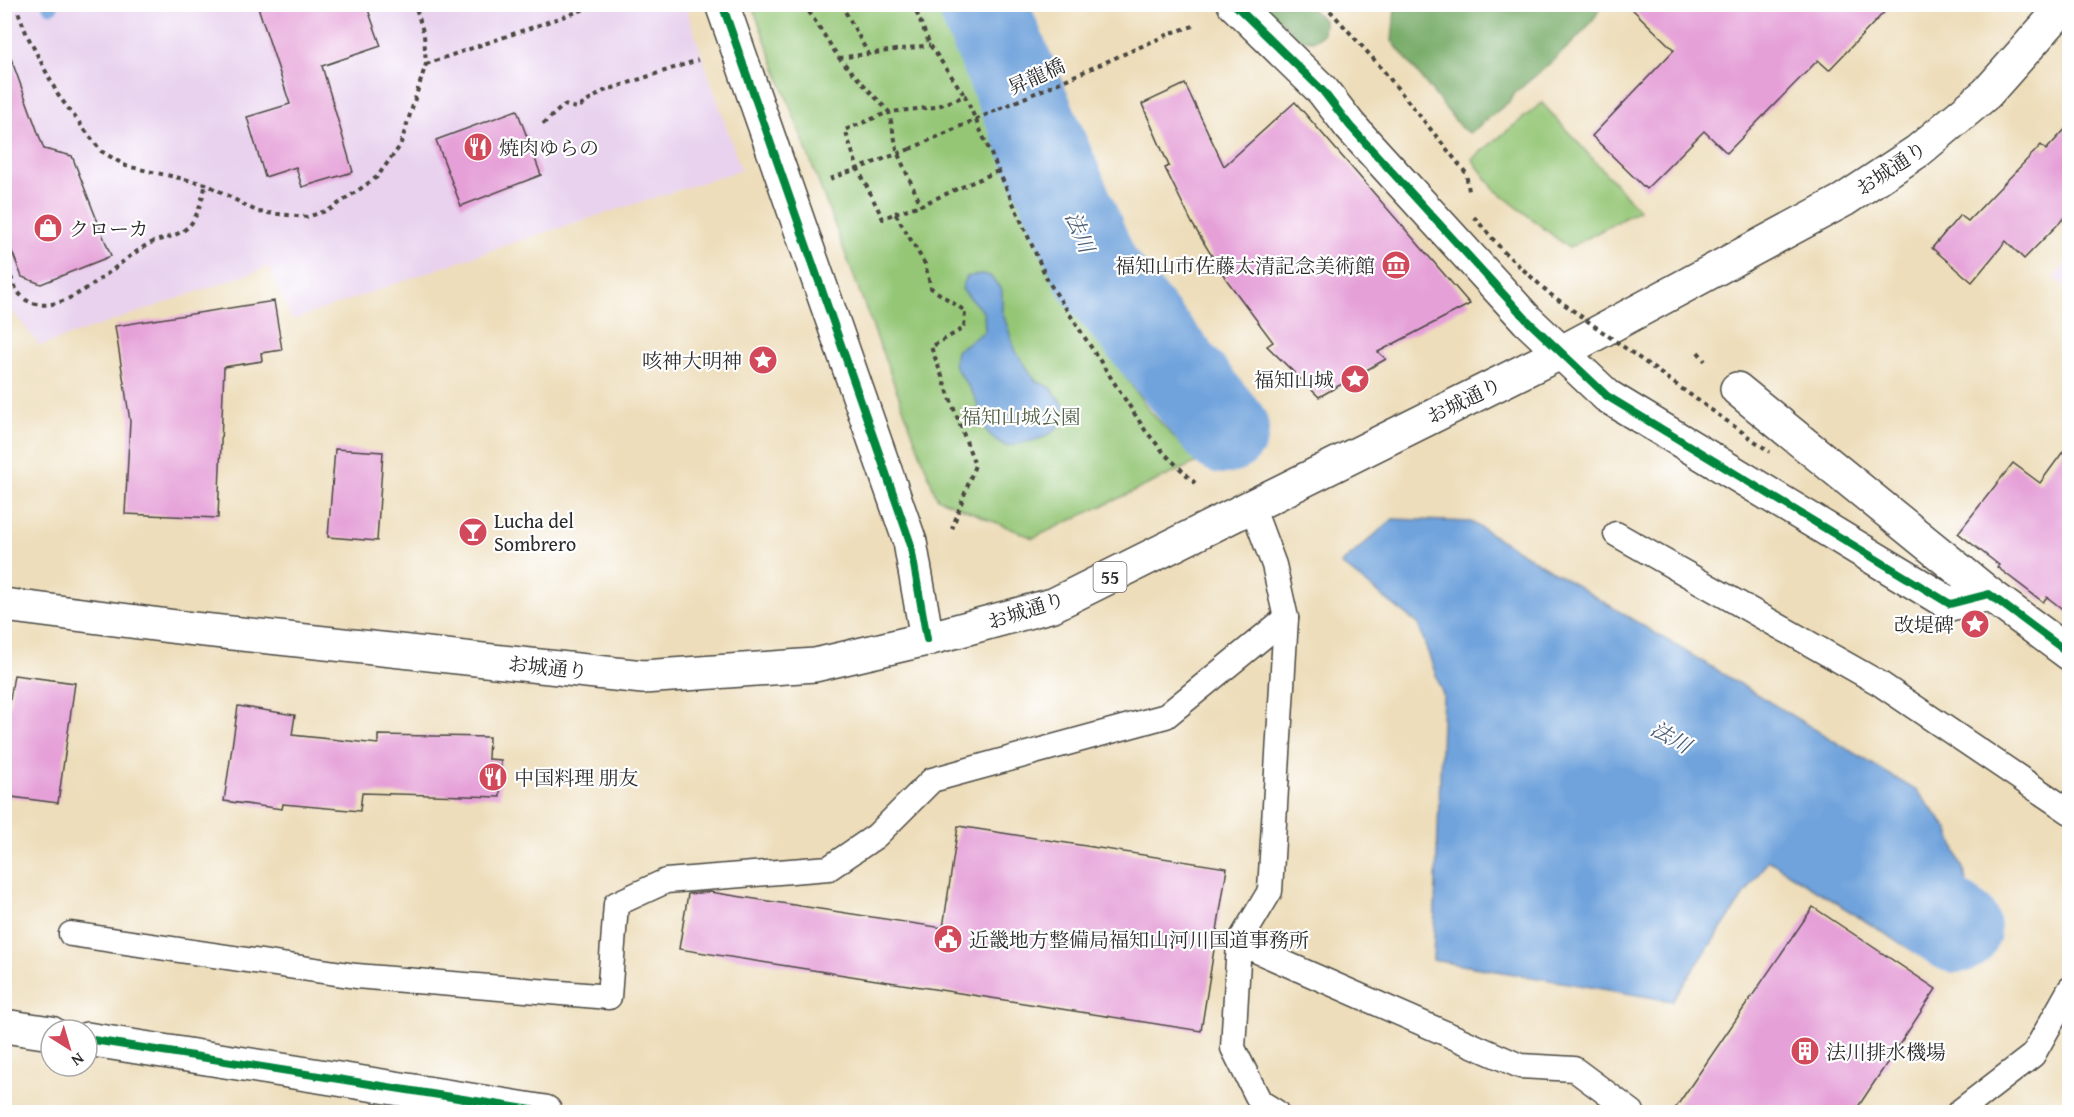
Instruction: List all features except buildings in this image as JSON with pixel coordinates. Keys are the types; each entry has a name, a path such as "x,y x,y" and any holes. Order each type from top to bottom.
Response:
{"street":[{"path":"722,4 909,542 927,639"},
{"path":"1234,4 1323,91 1350,126 1519,312 1607,396 1950,604 1989,594"},
{"name":"お城通り","path":"4,605 184,628 643,677 815,665 927,639 1053,605 1562,352 1844,200 1918,151 1987,93 2067,4"},
{"path":"1737,389 1989,594 2070,654"},
{"path":"4,1026 39,1031"},
{"path":"99,1041 545,1113"}],"lane":[{"path":"1252,506 1274,565 1286,618 1270,891 1239,943 1233,1047 1260,1102 1276,1113"},
{"path":"1616,534 1879,683 2070,812"},
{"path":"71,934 356,975 609,997 616,904 666,881 829,868 876,836 932,780 1166,716 1286,618"},
{"path":"1239,943 1520,1066 1574,1069 1632,1113"},
{"path":"1959,1113 2033,1055 2070,989"}],"path":[{"path":"15,4 58,95 101,152 126,166 206,184 258,212 307,217 329,210 377,177 400,146 426,64 424,35 415,4"},
{"path":"426,64 600,4"},
{"path":"804,4 838,58 889,112 898,154 921,205"},
{"path":"841,4 868,53"},
{"path":"913,4 930,45 965,96 1048,281 1145,430 1195,483"},
{"path":"838,58 930,45"},
{"path":"543,124 564,105 577,108 603,91 699,60"},
{"path":"965,96 936,107 889,112 845,130 858,169 883,219 998,171"},
{"path":"4,260 13,284 26,300 43,304 65,300 107,275 152,242 172,237 188,227 199,210 206,184"},
{"path":"895,213 925,264 931,288 965,312 964,328 931,347 975,465 952,530"},
{"path":"1474,217 1504,252 1550,294 1770,452"},
{"path":"1698,352 1707,363"}],"shaded area":[{"path":"5,5 685,5 741,170 509,244 292,320 269,267 40,346 5,302"},
{"path":"2069,259 2069,289 2054,278"}],"green space":[{"name":"福知山城公園","path":"752,5 945,5 1094,332 1149,410 1197,462 1033,538 937,498"},
{"path":"1264,5 1308,5 1324,21 1323,34 1313,41 1300,39"},
{"path":"1398,5 1601,5 1596,15 1576,39 1514,94 1510,101 1470,133 1461,128 1392,41 1395,9"},
{"path":"1542,103 1639,210 1569,248 1494,189 1472,159"}],"water":[{"path":"982,274 990,276 1002,290 1002,311 1016,352 1036,381 1051,388 1065,407 1063,418 1058,426 1044,437 1006,446 996,440 985,428 972,392 954,363 956,351 985,331 984,313 962,289 966,277"},
{"path":"1393,519 1471,522 1917,791 1948,829 1967,880 1916,953 1768,860 1672,1001 1433,960 1443,695 1418,624 1341,564"}],"waterway":[{"name":"法川","path":"982,4 1097,273 1225,430"},
{"name":"法川","path":"1841,847 1957,929"}],"cycle path":[{"path":"722,4 910,542 927,639"},
{"path":"1234,4 1323,91 1350,126 1527,320 1607,396 1950,604 1989,594 2070,654"},
{"path":"99,1041 545,1112"}],"place":[{"name":"焼肉ゆらの","path":"478,147"},
{"name":"クローカ","path":"48,228"},
{"name":"福知山市佐藤太清記念美術館","path":"1396,265"},
{"name":"咳神大明神","path":"763,360"},
{"name":"福知山城","path":"1355,379"},
{"name":"Lucha del Sombrero","path":"473,532"},
{"name":"改堤碑","path":"1975,624"},
{"name":"中国料理 朋友","path":"493,777"},
{"name":"近畿地方整備局福知山河川国道事務所","path":"948,939"},
{"name":"法川排水機場","path":"1805,1051"}]}
